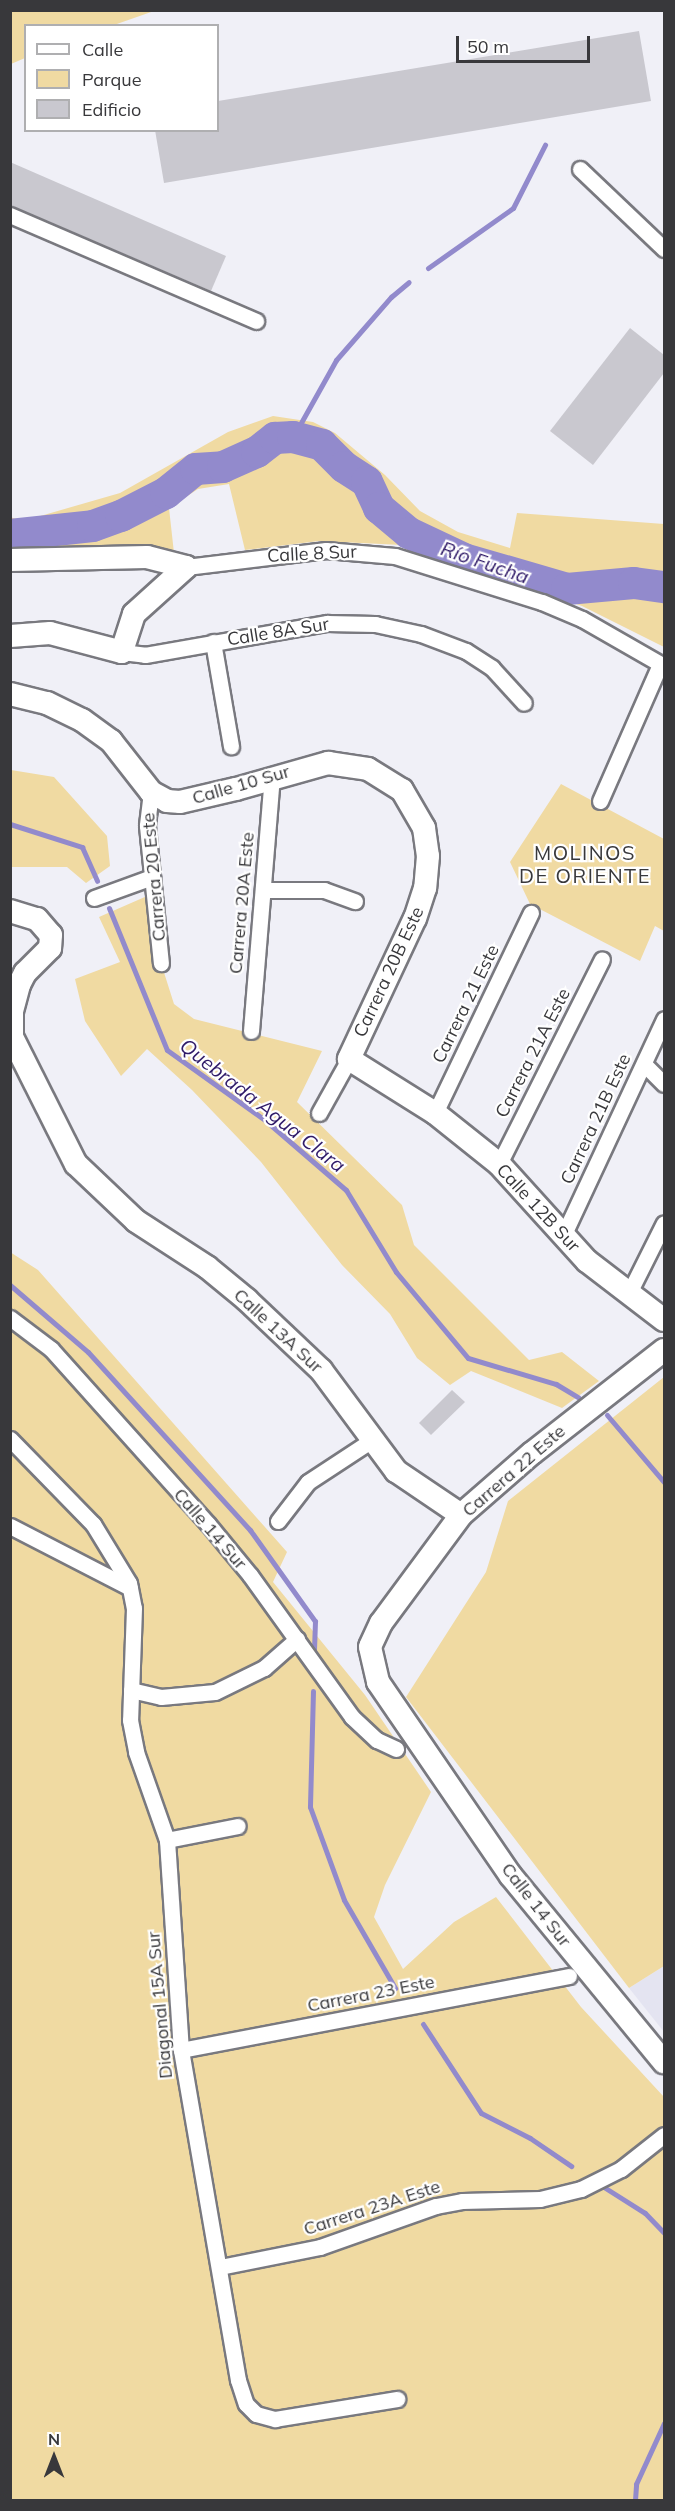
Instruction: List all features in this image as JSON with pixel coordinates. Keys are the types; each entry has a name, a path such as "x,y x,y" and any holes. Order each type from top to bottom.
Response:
{"street":[{"path":"580,169 662,241"},
{"path":"10,215 256,321"},
{"name":"Calle 8 Sur","path":"10,560 147,557 186,567 326,550 395,556 542,602 582,619 662,665"},
{"path":"122,652 134,614 186,567"},
{"name":"Calle 8A Sur","path":"10,636 50,633 122,652 144,655 327,623 398,628 472,655 504,679 525,703"},
{"path":"213,642 231,746"},
{"path":"600,801 662,665"},
{"path":"10,694 65,710 90,725 124,753 151,792"},
{"name":"Calle 10 Sur","path":"151,792 161,799 180,802 315,765 355,765 392,781 418,814"},
{"name":"Carrera 20A Este","path":"251,1031 272,778"},
{"name":"Carrera 20 Este","path":"151,792 147,826 161,963"},
{"name":"Carrera 20B Este","path":"349,1059 421,903 428,856 418,814"},
{"path":"94,898 152,877"},
{"path":"263,890 324,890 355,901"},
{"name":"Calle 13A Sur","path":"10,911 37,920 49,930 51,942 19,985 12,1011 12,1037 76,1164 136,1221 207,1267 305,1354 336,1387 384,1459 410,1484 461,1515"},
{"name":"Carrera 21 Este","path":"435,1113 531,913"},
{"name":"Carrera 21A Este","path":"499,1164 602,959"},
{"name":"Carrera 21B Este","path":"563,1236 664,1019"},
{"path":"319,1113 349,1059"},
{"name":"Calle 12B Sur","path":"349,1059 435,1113 499,1164 563,1236 628,1295 664,1320"},
{"path":"644,1064 664,1084"},
{"path":"628,1295 664,1223"},
{"name":"Calle 14 Sur","path":"10,1318 51,1349 200,1515 297,1639 352,1717 372,1736 396,1749"},
{"name":"Carrera 22 Este","path":"370,1647 381,1623 461,1515 532,1453 664,1350"},
{"path":"10,1439 93,1524 130,1588"},
{"path":"278,1521 308,1482 372,1440"},
{"path":"10,1526 130,1588"},
{"name":"Diagonal 15A Sur","path":"130,1588 134,1608 130,1720 136,1752 167,1840 181,2050 238,2380 246,2404 256,2414 275,2419 397,2399"},
{"path":"131,1690 161,1697 215,1692 264,1668 297,1639"},
{"name":"Calle 14 Sur","path":"370,1647 378,1682 511,1876 664,2062"},
{"path":"167,1840 238,1826"},
{"name":"Carrera 23 Este","path":"181,2050 569,1977"},
{"name":"Carrera 23A Este","path":"220,2267 320,2247 445,2204 540,2199 581,2189 621,2169 664,2136"}],"shaded area":[{"path":"664,1966 664,2032 629,1988"}],"green space":[{"path":"11,10 154,10 117,24 24,24 24,58 11,64"},
{"path":"273,416 313,422 335,433 385,475 420,511 458,532 510,548 517,513 664,524 664,647 582,606 402,545 319,541 245,550 229,484 198,489 169,508 174,553 11,550 10,517 23,521 120,493 228,432"},
{"path":"11,770 54,777 107,836 110,866 86,883 67,867 11,867"},
{"path":"561,784 664,839 664,931 655,926 640,961 530,904 510,862"},
{"path":"154,893 161,963 174,1004 194,1019 322,1051 297,1102 402,1205 414,1245 529,1360 562,1352 599,1381 562,1408 471,1371 450,1385 417,1358 390,1314 342,1265 261,1162 192,1090 147,1049 121,1076 85,1021 75,979 120,962 99,917"},
{"path":"10,1252 38,1270 287,1552 273,1582 365,1695 431,1792 385,1885 374,1917 403,1969 454,1922 496,1897 581,2007 664,2097 664,2500 11,2500"},
{"path":"664,1377 664,1966 629,1988 406,1697 486,1572 508,1501"}],"building":[{"path":"639,31 651,101 164,183 155,132 219,132 219,101"},
{"path":"10,162 226,256 211,291 10,205"},
{"path":"630,328 664,355 664,373 593,465 550,431"},
{"path":"452,1390 465,1402 431,1435 419,1423"}],"waterway":[{"path":"428,268 513,208 545,145"},
{"path":"293,437 336,360 391,297 409,282"},
{"name":"Río Fucha","path":"10,535 93,526 121,516 166,493 196,469 223,467 257,452 275,438 293,437 322,445 344,467 367,482 379,508 409,533 464,559 567,589 634,583 664,587"},
{"name":"Quebrada Agua Clara","path":"10,824 82,847 97,881"},
{"name":"Quebrada Agua Clara","path":"109,908 167,1050 266,1121 346,1190 396,1272 468,1358 556,1384 578,1397"},
{"path":"10,1285 88,1352 250,1530 315,1621 314,1650"},
{"name":"Quebrada Agua Clara","path":"607,1415 664,1482"},
{"path":"313,1691 310,1807 344,1900 395,1988"},
{"path":"423,2024 481,2113 530,2138 571,2166"},
{"path":"599,2184 645,2213 664,2233"},
{"path":"635,2500 636,2484 664,2423"}],"district":[{"name":"MOLINOS DE ORIENTE","path":"585,864"}]}
